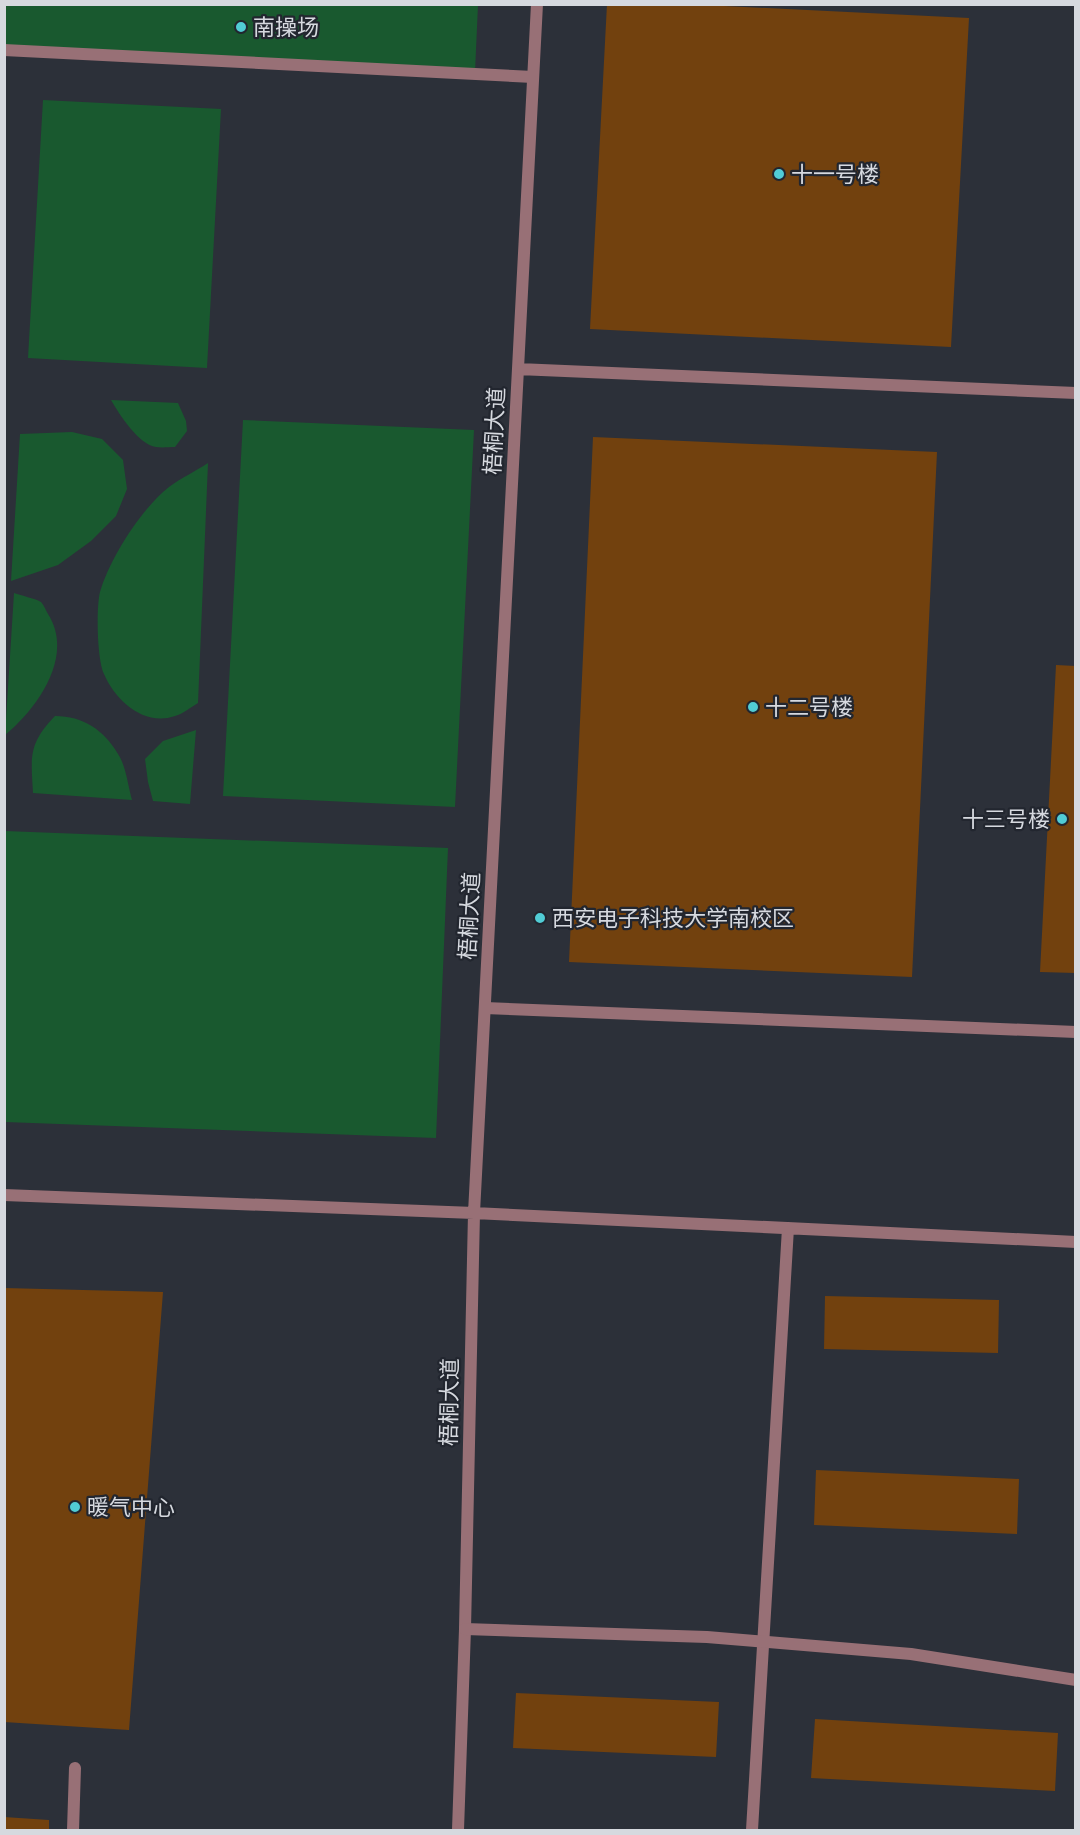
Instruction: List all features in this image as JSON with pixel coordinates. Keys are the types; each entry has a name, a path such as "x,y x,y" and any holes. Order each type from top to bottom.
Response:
{"street":[{"name":"梧桐大道","path":"458,1830 474,1213 537,4"},
{"path":"4,50 533,77"},
{"path":"518,369 1076,393"},
{"path":"485,1008 1076,1032"},
{"path":"4,1195 474,1213 1076,1242"},
{"path":"752,1830 788,1228"},
{"path":"465,1629 764,1641 911,1654 1076,1680"},
{"path":"73,1830 75,1768"}],"green space":[{"name":"南操场","path":"5,5 478,5 475,72 5,49"},
{"path":"43,100 221,109 207,368 28,358"},
{"path":"111,400 178,403 186,421 187,431 175,447 150,445 136,435"},
{"path":"243,420 474,430 455,807 223,796"},
{"path":"72,432 102,439 123,460 127,489 116,516 91,541 58,565 11,581 20,434"},
{"path":"208,463 198,703 175,716 152,718 123,702 104,674 98,633 100,592 111,564 128,535 158,496"},
{"path":"14,593 42,603 55,630 57,647 55,664 40,696 29,711 5,735"},
{"path":"55,716 84,722 106,738 123,764 132,800 33,793 33,752 40,735"},
{"path":"196,730 190,804 153,801 145,759 163,741"},
{"path":"5,831 448,848 436,1138 5,1122"}],"building":[{"name":"十一号楼","path":"607,4 684,4 969,18 951,347 590,329"},
{"name":"十二号楼","path":"593,437 937,452 912,977 569,962"},
{"name":"十三号楼","path":"1056,665 1076,666 1076,973 1040,972"},
{"name":"暖气中心","path":"4,1288 163,1292 129,1730 4,1722"},
{"path":"825,1296 999,1300 998,1353 824,1349"},
{"path":"816,1470 1019,1479 1017,1534 814,1525"},
{"path":"516,1693 719,1702 716,1757 513,1748"},
{"path":"815,1719 1058,1733 1055,1791 811,1778"},
{"path":"4,1817 49,1820 49,1830 4,1830"}],"place":[{"name":"南操场","path":"241,27"},
{"name":"十一号楼","path":"779,174"},
{"name":"十二号楼","path":"753,707"},
{"name":"十三号楼","path":"1062,819"},
{"name":"西安电子科技大学南校区","path":"540,918"},
{"name":"暖气中心","path":"75,1507"}]}
